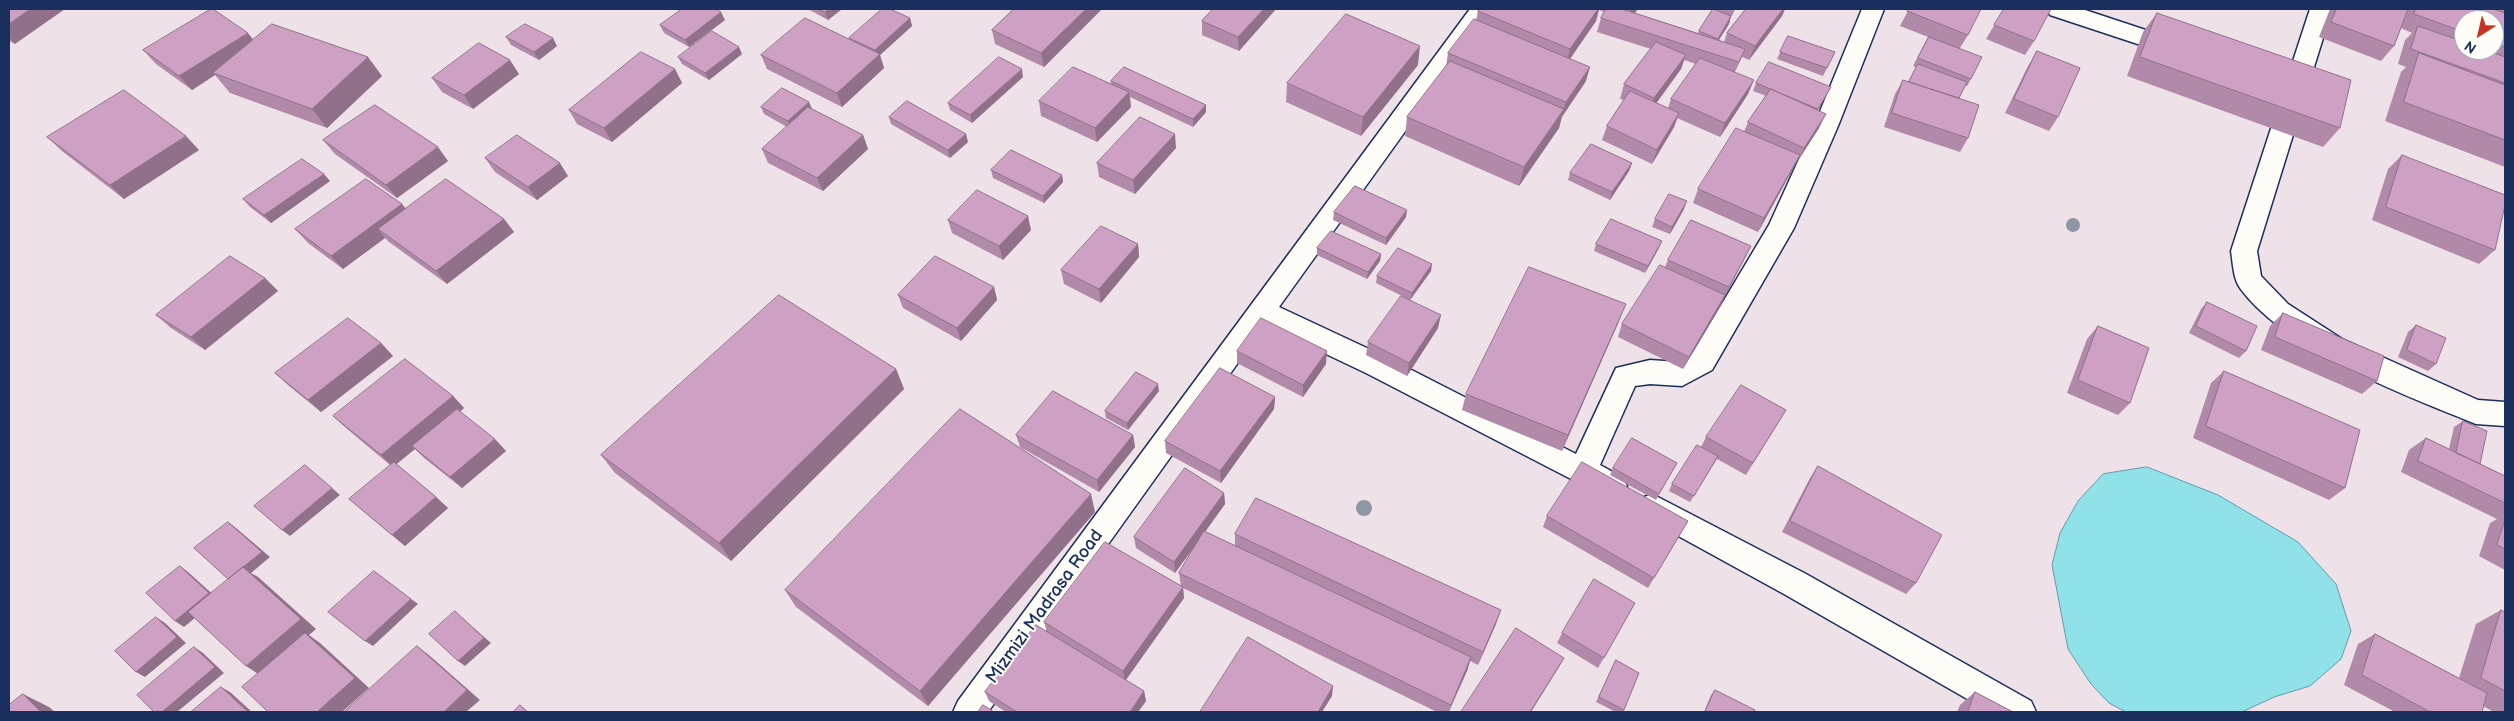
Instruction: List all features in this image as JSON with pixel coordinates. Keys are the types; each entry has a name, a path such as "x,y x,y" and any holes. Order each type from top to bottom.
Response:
{"street":[{"name":"Mizmizi Madrasa Road","path":"969,712 1482,9"},
{"path":"1583,470 1601,432 1614,396 1626,376 1650,372 1682,374 1702,362 1721,333 1781,228 1826,126 1873,9"},
{"path":"2058,9 2194,54"},
{"path":"2321,9 2285,87 2244,251 2249,280 2280,312 2332,347 2476,412 2505,414"},
{"path":"1261,311 1376,365 1583,470 1795,584 2020,712"}],"water":[{"path":"2147,467 2218,495 2298,542 2336,584 2351,631 2341,659 2310,686 2274,697 2242,712 2126,712 2109,703 2091,684 2068,649 2052,565 2060,533 2078,501 2103,474"}],"building":[{"path":"9,9 30,9 9,24"},
{"path":"211,9 248,33 179,76 143,50"},
{"path":"682,9 715,9 721,12 685,40 660,25"},
{"path":"882,9 890,9 910,18 875,50 849,38"},
{"path":"1014,9 1086,9 1041,53 992,30"},
{"path":"1213,9 1264,9 1238,37 1202,21"},
{"path":"1480,9 1598,9 1570,49 1478,11"},
{"path":"1606,9 1622,9 1745,49 1739,62 1601,18"},
{"path":"1713,9 1731,16 1718,39 1699,31"},
{"path":"1746,9 1783,9 1755,46 1727,33"},
{"path":"1909,9 1981,9 1968,35 1907,11"},
{"path":"2004,9 2051,9 2034,41 1994,25"},
{"path":"2337,9 2408,9 2394,46 2331,22"},
{"path":"2416,9 2496,10 2454,10 2454,28 2414,14"},
{"path":"2157,13 2351,80 2340,128 2140,57"},
{"path":"2504,13 2505,13 2504,47"},
{"path":"1346,14 1420,46 1363,117 1287,83"},
{"path":"805,18 880,54 837,93 761,55"},
{"path":"1474,19 1590,67 1566,102 1448,53"},
{"path":"272,24 368,57 312,109 213,73"},
{"path":"525,24 553,38 534,52 506,37"},
{"path":"2418,26 2454,39 2454,60 2504,60 2505,57 2505,83 2411,49"},
{"path":"712,31 739,47 705,73 678,57"},
{"path":"1788,36 1835,52 1827,68 1780,52"},
{"path":"1929,37 1982,57 1971,79 1918,58"},
{"path":"1656,42 1686,55 1654,98 1624,84"},
{"path":"479,43 510,60 464,95 432,78"},
{"path":"2037,51 2080,68 2058,117 2014,99"},
{"path":"641,52 675,69 604,128 569,110"},
{"path":"2419,53 2505,85 2505,140 2404,102"},
{"path":"999,57 1022,69 970,115 948,103"},
{"path":"1700,58 1754,80 1725,123 1671,99"},
{"path":"1450,61 1564,109 1524,167 1407,117"},
{"path":"1769,62 1831,87 1818,109 1756,83"},
{"path":"1918,64 1967,82 1959,98 1909,82"},
{"path":"1073,67 1129,92 1095,128 1039,101"},
{"path":"1124,67 1206,105 1193,119 1111,81"},
{"path":"1903,80 1979,105 1968,138 1892,113"},
{"path":"782,88 809,102 788,121 761,107"},
{"path":"1771,89 1826,114 1804,148 1748,122"},
{"path":"124,90 186,136 110,185 47,137"},
{"path":"1630,91 1679,113 1657,150 1607,126"},
{"path":"907,101 966,134 948,150 889,117"},
{"path":"375,105 438,147 386,185 323,140"},
{"path":"808,107 863,135 817,178 762,149"},
{"path":"1140,117 1175,134 1133,180 1097,163"},
{"path":"1736,128 1800,155 1764,218 1698,189"},
{"path":"517,135 560,163 528,187 485,158"},
{"path":"1591,144 1632,163 1612,192 1570,173"},
{"path":"1011,150 1062,175 1043,196 991,170"},
{"path":"2402,155 2505,195 2505,205 2495,250 2386,207"},
{"path":"302,159 324,174 264,215 243,199"},
{"path":"366,179 402,204 331,256 295,229"},
{"path":"446,179 504,219 436,271 378,229"},
{"path":"1355,186 1407,210 1386,238 1334,212"},
{"path":"977,190 1028,216 999,246 948,220"},
{"path":"1669,194 1687,201 1672,227 1655,219"},
{"path":"1611,219 1662,241 1648,266 1596,244"},
{"path":"1691,220 1751,246 1729,287 1668,260"},
{"path":"1101,226 1138,244 1099,289 1061,270"},
{"path":"1331,231 1381,254 1368,272 1317,248"},
{"path":"1398,248 1432,264 1412,293 1377,276"},
{"path":"230,256 265,278 191,337 156,315"},
{"path":"935,256 994,287 957,328 898,295"},
{"path":"1660,265 1725,295 1689,357 1622,324"},
{"path":"1529,267 1626,304 1568,435 1466,394"},
{"path":"779,295 896,369 719,543 601,455"},
{"path":"1401,296 1441,315 1409,363 1368,342"},
{"path":"2207,302 2257,326 2246,351 2196,326"},
{"path":"2283,313 2384,356 2377,381 2275,337"},
{"path":"348,318 381,343 308,400 275,373"},
{"path":"1261,318 1327,351 1303,385 1237,351"},
{"path":"2416,325 2446,338 2436,364 2407,350"},
{"path":"2098,326 2149,348 2130,403 2078,380"},
{"path":"405,359 453,396 381,455 333,416"},
{"path":"1220,368 1275,397 1220,471 1165,441"},
{"path":"2224,371 2360,430 2345,488 2206,426"},
{"path":"1136,372 1158,384 1127,423 1105,411"},
{"path":"1741,385 1786,410 1753,463 1706,437"},
{"path":"1053,391 1133,435 1097,480 1016,435"},
{"path":"457,409 495,439 450,477 412,446"},
{"path":"960,409 1091,494 920,691 785,590"},
{"path":"2463,421 2487,431 2480,464 2456,453"},
{"path":"1632,438 1677,463 1659,494 1613,468"},
{"path":"2426,438 2505,476 2505,503 2418,461"},
{"path":"1697,445 1718,456 1694,496 1672,484"},
{"path":"394,462 436,497 392,535 349,499"},
{"path":"1582,462 1688,521 1654,578 1547,516"},
{"path":"305,465 332,488 282,530 254,506"},
{"path":"1818,466 1942,535 1916,583 1790,521"},
{"path":"1185,468 1224,493 1174,562 1134,537"},
{"path":"1256,498 1501,610 1483,652 1235,534"},
{"path":"2505,520 2505,549 2497,545"},
{"path":"228,522 262,552 228,579 194,548"},
{"path":"1204,531 1471,657 1451,705 1179,573"},
{"path":"1105,542 1183,587 1123,671 1044,622"},
{"path":"180,566 209,593 175,621 146,593"},
{"path":"243,567 301,619 246,666 188,612"},
{"path":"374,571 411,599 365,641 328,612"},
{"path":"1594,579 1635,603 1604,658 1562,633"},
{"path":"2501,610 2505,612 2505,691 2481,678"},
{"path":"455,611 484,638 458,661 429,634"},
{"path":"156,617 177,637 136,672 115,651"},
{"path":"1036,625 1144,691 1130,712 1017,712 985,692"},
{"path":"1516,628 1564,658 1530,712 1461,712"},
{"path":"305,633 355,678 317,712 268,712 242,687"},
{"path":"2375,634 2487,693 2482,712 2430,712 2362,675"},
{"path":"1248,637 1333,686 1318,712 1200,712"},
{"path":"417,646 467,690 444,712 344,712"},
{"path":"194,647 215,667 162,712 154,712 137,695"},
{"path":"1616,660 1639,673 1624,710 1599,697"},
{"path":"221,687 248,712 191,712"},
{"path":"1715,690 1755,710 1754,712 1705,712"},
{"path":"1975,692 2013,712 1968,712"},
{"path":"23,694 41,712 9,712 9,705"},
{"path":"520,705 528,712 513,712"},
{"path":"983,705 994,712 978,712"}]}
